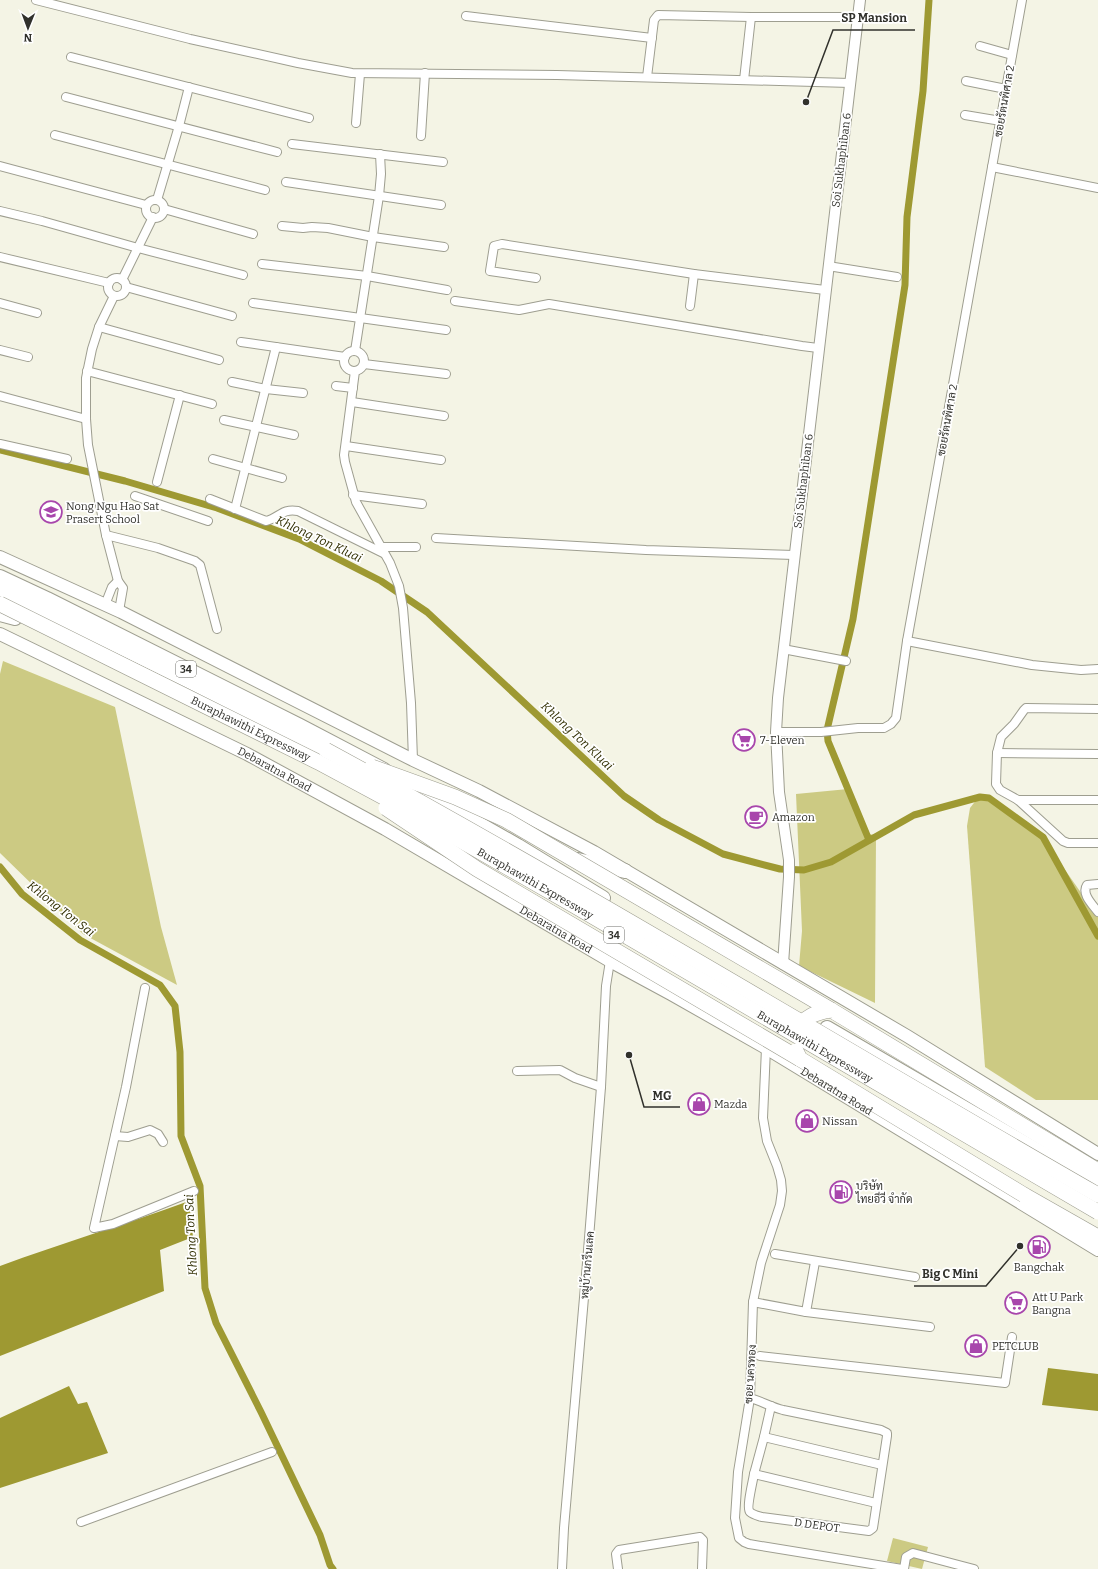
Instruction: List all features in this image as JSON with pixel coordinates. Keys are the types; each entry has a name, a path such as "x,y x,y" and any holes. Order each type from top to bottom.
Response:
{"highway":[{"path":"0,572 47,599"},
{"name":"34","path":"0,577 47,599 300,726 440,801 518,846 608,901 1098,1186"},
{"name":"Buraphawithi Expressway","path":"0,588 188,680 322,756 411,812 568,902 1098,1212"},
{"name":"Buraphawithi Expressway","path":"0,604 322,756 471,830 582,893 1098,1195"},
{"name":"Debaratna Road","path":"0,612 315,766 426,825 530,887 714,991 1098,1218"},
{"path":"322,756 455,797 506,820 831,1010 1098,1171"},
{"path":"322,756 477,869 800,1059 1024,1195 1098,1237"},
{"path":"518,846 624,871"},
{"path":"800,1059 794,1043 795,1036 801,1024 811,1015 831,1010"}],"main road":[{"name":"34","path":"0,557 119,611 413,760 479,791 594,852 907,1036 1098,1154"},
{"name":"Debaratna Road","path":"0,634 167,714 319,793 438,859 610,961 766,1048 1098,1250"}],"street":[{"path":"36,0 298,63 360,74 425,73 850,83"},
{"name":"Soi Sukhaphiban 6","path":"783,964 789,860 779,792 776,732 778,698 860,0"},
{"name":"ซอยรัตนพิศาล 2","path":"776,732 821,732 836,729 884,728 891,724 896,718 907,641 1022,0"},
{"path":"647,78 655,19 658,15 858,17"},
{"path":"466,16 652,38"},
{"path":"744,80 751,17"},
{"path":"980,46 1012,56"},
{"path":"71,57 309,118"},
{"path":"421,136 425,73"},
{"path":"356,123 360,74"},
{"path":"966,81 1006,89"},
{"path":"157,200 179,126 188,87"},
{"path":"66,97 277,152"},
{"path":"965,115 1001,121"},
{"path":"55,135 265,190"},
{"path":"292,144 443,162"},
{"path":"355,351 379,196 381,174 380,154"},
{"path":"0,166 146,206"},
{"path":"992,167 1098,188"},
{"path":"286,182 441,205"},
{"path":"153,218 146,212 146,206 152,200 157,200 162,204 164,209 253,234"},
{"path":"114,296 122,295 124,284 138,248 153,218 161,215 164,209"},
{"path":"0,211 243,275"},
{"path":"282,226 328,228 373,237 444,247"},
{"path":"536,278 490,271 494,246 502,244 694,274 825,290"},
{"path":"0,257 109,284"},
{"path":"262,264 367,276 447,290"},
{"path":"828,266 897,277"},
{"path":"690,306 694,274"},
{"path":"114,296 108,289 109,284 113,279 124,284 232,316"},
{"path":"114,296 99,327 87,371 86,419 88,444 106,535 118,581 123,588 119,611"},
{"path":"455,301 519,310 549,304 818,348"},
{"path":"0,303 37,313"},
{"path":"253,303 446,330"},
{"path":"99,327 219,360"},
{"path":"241,342 345,357"},
{"path":"235,509 244,467 276,347"},
{"path":"0,350 28,357"},
{"path":"355,351 351,351 345,357 344,362 346,367 350,371 356,371 364,364"},
{"path":"355,351 362,356 364,364"},
{"path":"364,364 446,374"},
{"path":"87,371 212,404"},
{"path":"356,371 345,462 353,494 381,550 395,574 399,586 411,703 413,760"},
{"path":"232,382 303,393"},
{"path":"336,386 353,388"},
{"path":"157,482 180,395"},
{"path":"0,396 86,419"},
{"path":"352,402 444,416"},
{"path":"224,420 294,435"},
{"path":"0,444 67,459"},
{"path":"346,446 441,460"},
{"path":"213,459 282,478"},
{"path":"353,494 422,504"},
{"path":"135,496 208,521"},
{"path":"210,499 266,521 289,510 298,511 381,550 416,547"},
{"path":"106,535 158,548 195,561 200,565 217,629"},
{"path":"436,538 646,550 794,555"},
{"path":"105,605 112,587 118,581"},
{"path":"907,641 1032,665 1081,670 1098,669"},
{"path":"783,649 846,661"},
{"path":"1098,709 1026,708 1014,724 1002,735 997,753 996,784 1000,790 1018,800 1064,841 1068,843 1098,843"},
{"path":"997,753 1098,754"},
{"path":"1018,800 1098,800"},
{"path":"1098,884 1088,885 1085,888 1085,893 1098,912"},
{"name":"หมู่บ้านกรีนเลค","path":"562,1569 564,1528 601,1087 606,986 610,961"},
{"path":"145,988 126,1087 94,1228 113,1224 194,1191"},
{"name":"ซอย นครทอง","path":"766,1048 763,1118 767,1141 777,1166 782,1191 780,1205 761,1263 753,1302 750,1398 738,1472 735,1518 737,1531 739,1538 744,1542 846,1565 903,1569"},
{"path":"517,1071 560,1070 575,1078 601,1087"},
{"path":"115,1136 128,1137 150,1130 158,1134 163,1142"},
{"path":"775,1254 815,1262 915,1277"},
{"path":"806,1312 815,1262"},
{"path":"753,1302 806,1312 930,1327"},
{"path":"760,1356 1005,1383 1012,1336"},
{"name":"D DEPOT","path":"750,1398 783,1410 881,1430 886,1433 873,1528 870,1531 865,1532 762,1518 749,1511 754,1474 771,1406"},
{"path":"764,1437 882,1465"},
{"path":"81,1522 272,1452"},
{"path":"754,1474 876,1502"},
{"path":"737,1497 750,1499"},
{"path":"618,1569 616,1554 619,1550 700,1537 703,1540 702,1569"},
{"path":"903,1569 906,1556 913,1553 974,1569"}],"shaded area":[{"path":"3,661 115,707 161,927 177,985 83,934 0,853 0,674"},
{"path":"848,789 868,834 876,835 875,1003 799,966 802,931 796,794"},
{"path":"977,799 992,800 1042,837 1098,917 1098,1100 1036,1100 985,1067 967,826 970,808"},
{"path":"893,1538 928,1547 922,1569 887,1561"}],"water":[{"path":"189,1201 193,1237 160,1250 164,1291 0,1356 0,1266"},
{"path":"1048,1368 1098,1374 1098,1411 1042,1405"},
{"path":"69,1386 78,1404 87,1402 108,1453 0,1488 0,1418"}],"waterway":[{"path":"869,840 828,741 827,730 853,619 905,285 907,217 923,91 929,0"},
{"name":"Khlong Ton Kluai","path":"0,450 125,481 217,508 299,539 381,581 427,612 624,796 659,820 723,854 780,869 804,870 831,862 914,815 980,797 989,798 1043,837 1098,936"},
{"name":"Khlong Ton Sai","path":"0,867 22,894 80,940 160,985 175,1006 180,1052 181,1136 200,1186 205,1288 216,1323 261,1412 320,1535 330,1565 333,1569"}],"place":[{"name":"SP Mansion","path":"806,102"},
{"name":"Nong Ngu Hao Sat Prasert School","path":"51,512"},
{"name":"7-Eleven","path":"744,740"},
{"name":"Amazon","path":"756,817"},
{"name":"MG","path":"629,1055"},
{"name":"Mazda","path":"699,1104"},
{"name":"Nissan","path":"807,1121"},
{"name":"บริษัท ไทยอีวี จำกัด","path":"841,1192"},
{"name":"Big C Mini","path":"1020,1246"},
{"name":"Bangchak","path":"1039,1247"},
{"name":"Att U Park Bangna","path":"1016,1303"},
{"name":"PETCLUB","path":"976,1346"}]}
